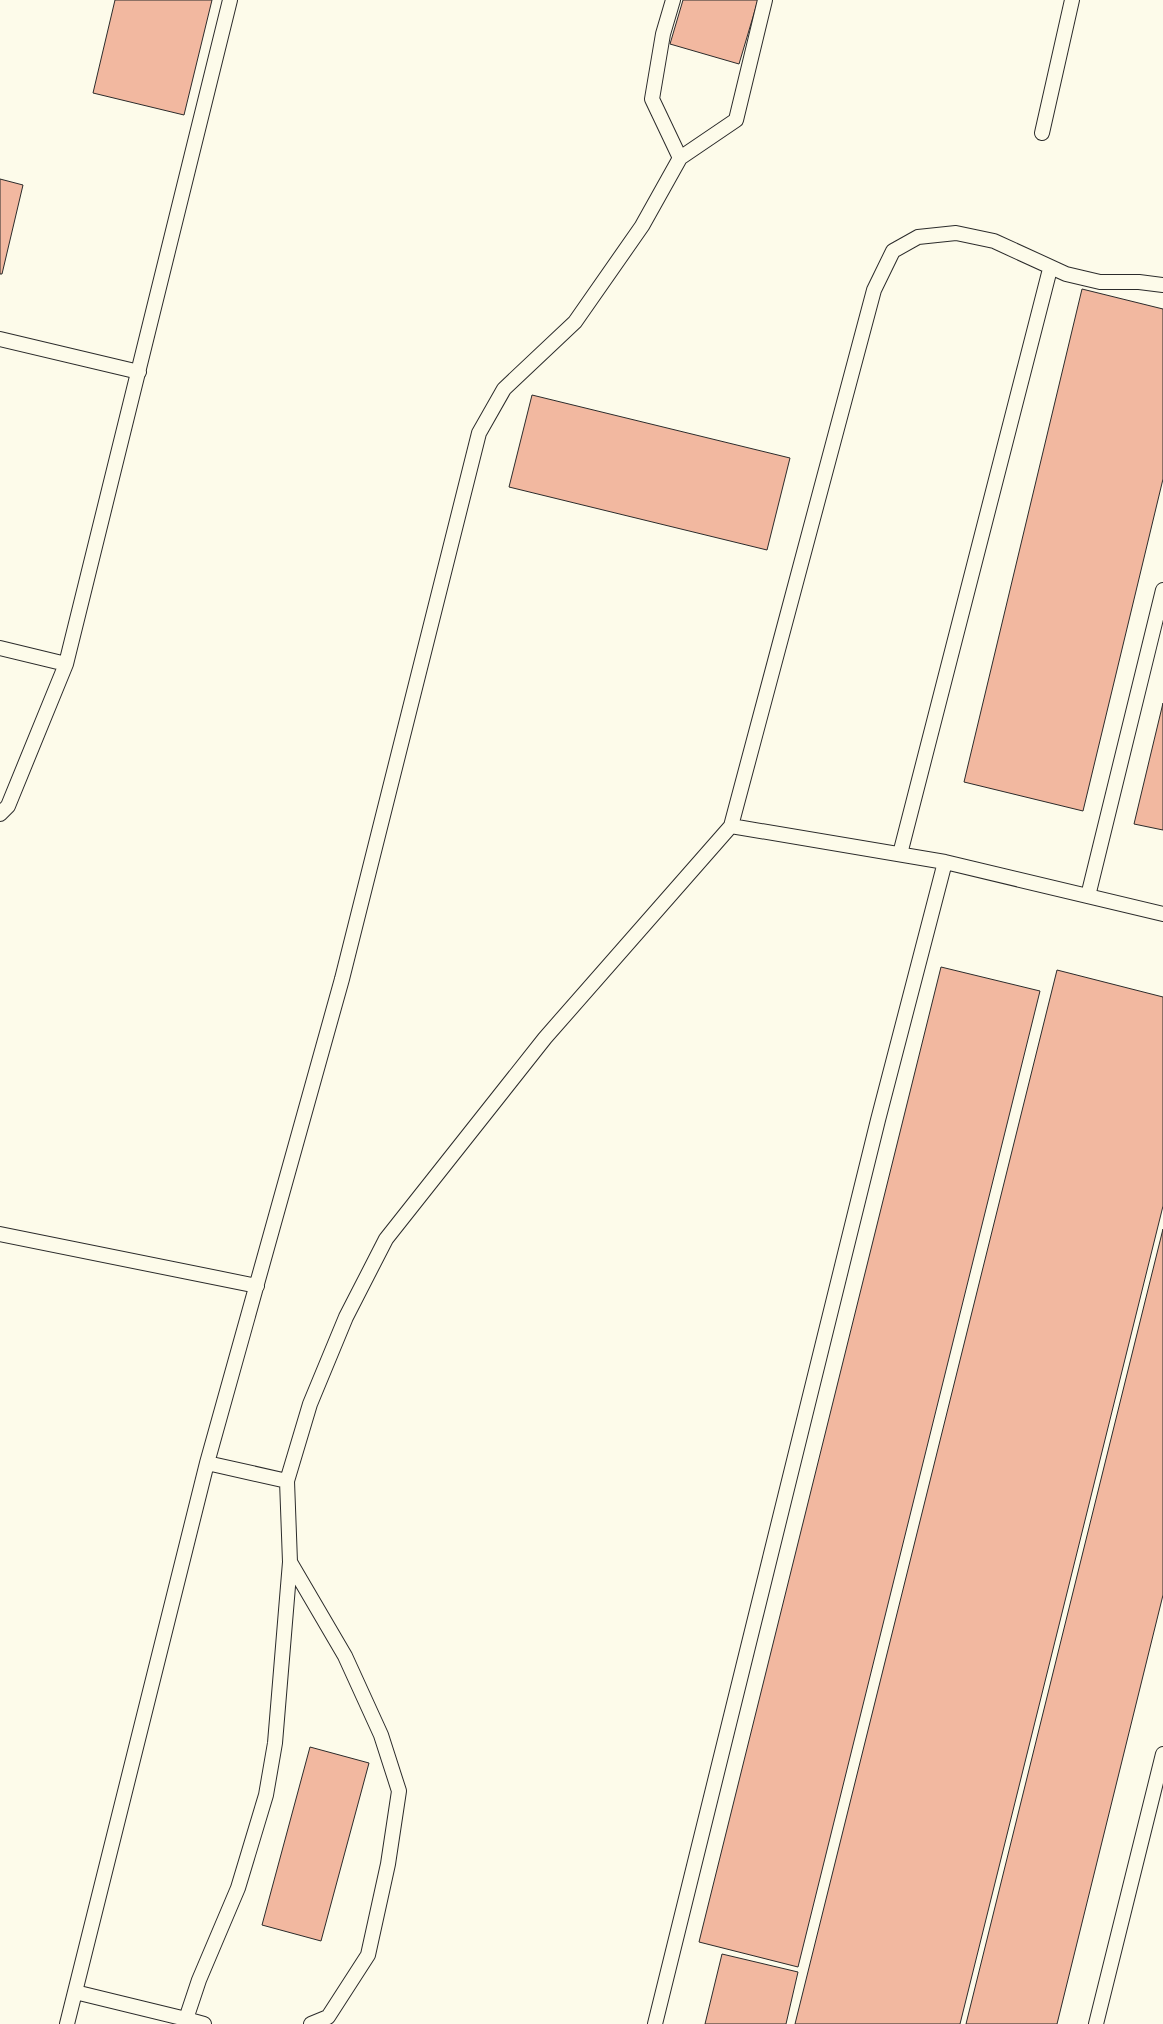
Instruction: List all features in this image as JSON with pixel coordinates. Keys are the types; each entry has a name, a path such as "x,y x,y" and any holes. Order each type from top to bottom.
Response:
{"lane":[{"path":"0,814 8,806 66,664 230,0"},
{"path":"673,0 663,34 652,99 680,158"},
{"path":"67,2024 207,1463 342,979 479,433 504,389 575,322 642,226 680,158 736,120 765,0"},
{"path":"1042,133 1072,0"},
{"path":"186,2019 199,1980 238,1888 266,1795 276,1743 290,1562 287,1480 310,1404 342,1326 386,1239 545,1038 731,826 874,290 893,251 918,237 956,233 994,241 1034,259 1050,269 1100,282 1139,282 1163,285"},
{"path":"900,854 1050,269"},
{"path":"0,340 139,372"},
{"path":"1088,896 1163,590"},
{"path":"0,648 66,664"},
{"path":"731,826 945,862 1163,914"},
{"path":"655,2024 878,1120 945,862"},
{"path":"0,1234 257,1286"},
{"path":"207,1463 287,1480"},
{"path":"290,1562 346,1656 381,1735 399,1791 388,1864 368,1954 328,2017 311,2024"},
{"path":"1096,2024 1163,1754"},
{"path":"75,1992 204,2024"}],"building":[{"path":"115,0 212,0 184,115 93,93"},
{"path":"683,0 758,0 739,64 670,44"},
{"path":"0,179 23,185 2,274 0,274"},
{"path":"1082,289 1163,309 1163,479 1083,811 964,782"},
{"path":"532,395 790,458 767,550 509,487"},
{"path":"1163,703 1163,830 1134,824"},
{"path":"941,967 1040,991 798,1967 699,1942"},
{"path":"1057,970 1163,997 1163,1206 960,2024 795,2024"},
{"path":"1163,1229 1163,1595 1057,2024 966,2024"},
{"path":"310,1747 369,1763 321,1941 262,1925"},
{"path":"722,1954 798,1972 786,2024 705,2024"}]}
